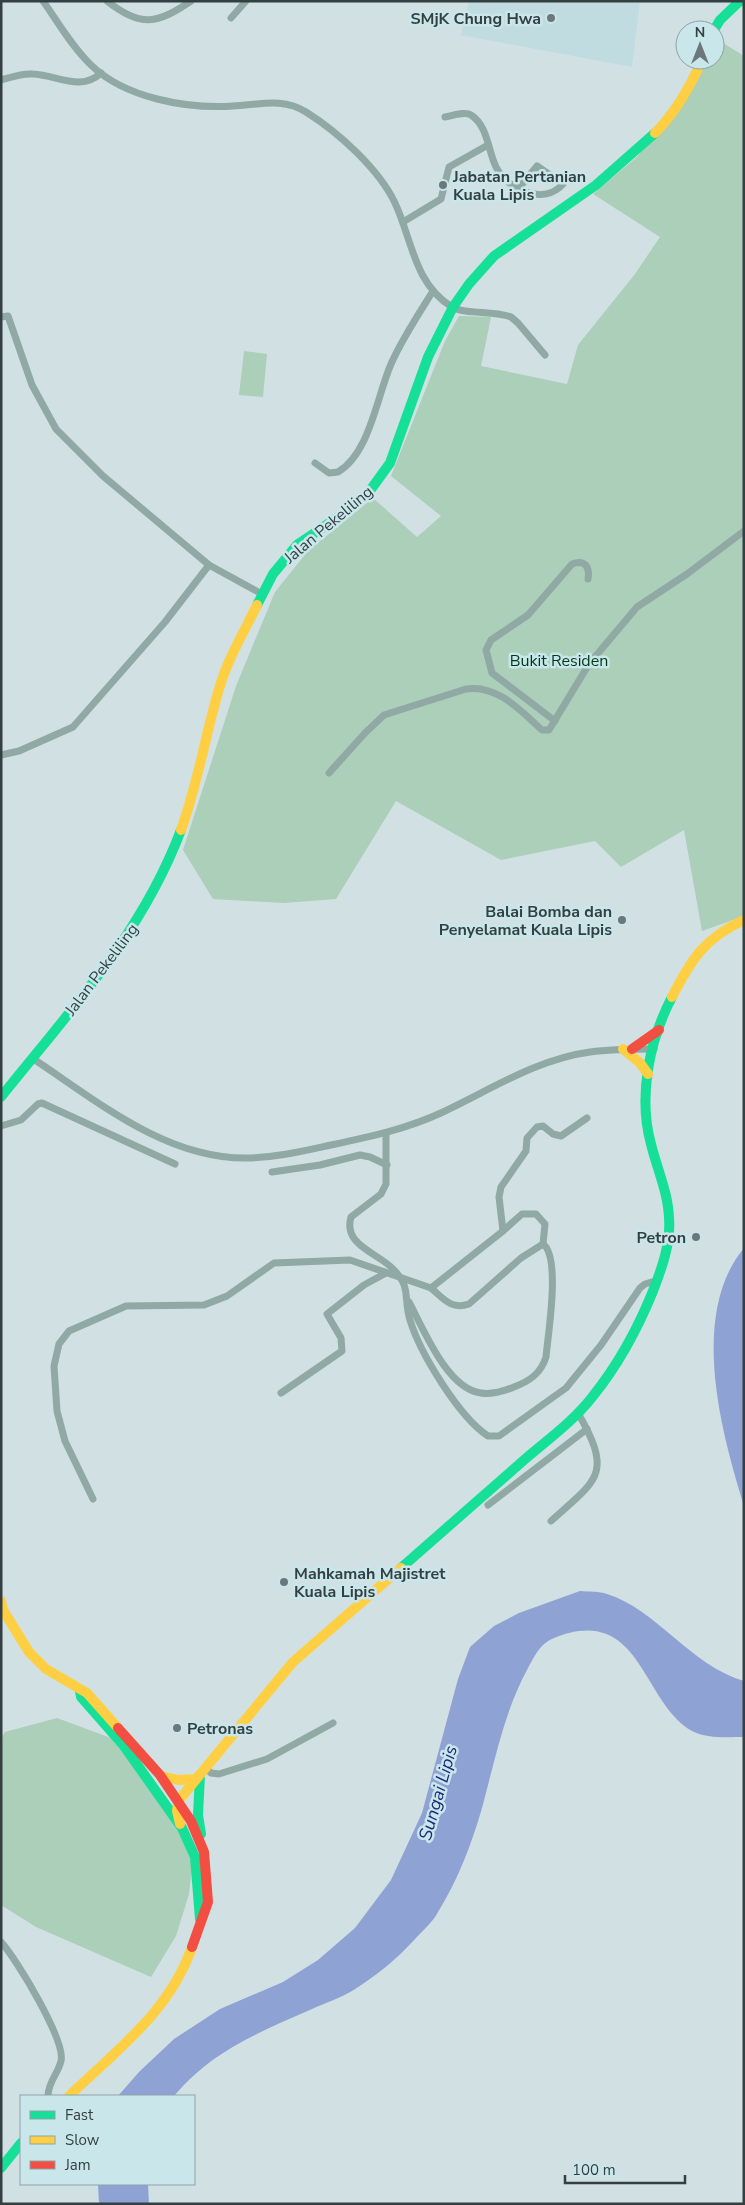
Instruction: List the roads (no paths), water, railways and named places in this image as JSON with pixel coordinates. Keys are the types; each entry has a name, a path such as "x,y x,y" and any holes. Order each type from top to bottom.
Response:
{"main road":[{"path":"720,20 740,1"},
{"name":"Jalan Pekeliling","path":"1,1098 130,933 172,853 197,786 219,688 233,653 262,594 289,552 360,500 383,476 390,463 432,351 454,308 472,280 501,251 616,169 640,149 679,104 690,88 698,70"},
{"path":"180,1824 177,1811 179,1800 292,1662 578,1413 603,1386 614,1370 655,1281 669,1234 670,1217 664,1188 646,1124 645,1100 648,1074 654,1049 680,979 690,960 714,935 744,920"},
{"path":"648,1074 628,1049 660,1030"},
{"path":"2,1607 29,1652 46,1669 80,1691 87,1693 160,1775 179,1800 191,1821 204,1852"},
{"path":"80,1691 81,1697 124,1746 180,1824 195,1857 201,1923"},
{"path":"160,1775 178,1780 201,1774"},
{"path":"70,2095 165,2003 180,1977 208,1902 204,1852 198,1815 201,1774"},
{"path":"158,1792 179,1800"},
{"path":"1,2168 20,2144"}],"street":[{"path":"43,1 82,55 101,73 126,88 173,101 222,106 270,102 304,110 332,131 370,167 394,202 403,222 416,263 433,291 454,308 511,317 545,355"},
{"path":"107,1 128,14 149,21 167,17 191,1"},
{"path":"231,18 246,1"},
{"path":"1,80 33,74 81,83 93,80 101,73"},
{"path":"444,117 467,114 472,116 486,136 498,170 519,188 531,195 540,196 563,184 537,166 519,188"},
{"path":"403,222 442,199 449,167 488,145"},
{"path":"315,463 329,473 338,472 357,450 379,400 391,363 433,291"},
{"path":"1,317 8,316 32,385 56,429 103,476 209,565 262,594"},
{"path":"329,773 384,715 414,704 476,687 490,690 545,731 549,730 589,664 637,606 688,574 744,530"},
{"path":"555,722 492,674 486,650 491,640 528,615 572,564 582,563 587,566 589,568 588,579"},
{"path":"1,755 20,751 73,727 165,622 209,565"},
{"path":"32,1058 124,1120 159,1137 204,1153 244,1158 266,1157 386,1134 440,1114 544,1064 589,1052 654,1049"},
{"path":"1,1126 22,1120 38,1104 42,1103 175,1164"},
{"path":"503,1231 499,1196 501,1187 526,1151 527,1138 540,1126 557,1136 566,1135 587,1118"},
{"path":"386,1134 386,1184 381,1194 357,1210 351,1217 349,1226 352,1238 386,1262 403,1278 410,1320 421,1346 458,1407 481,1431 499,1436 566,1388 601,1345 640,1288 645,1284 655,1281"},
{"path":"272,1172 360,1155 370,1157 387,1165"},
{"path":"407,1299 442,1362 457,1381 478,1393 496,1393 519,1385 538,1374 546,1357 553,1268 550,1252 543,1244 545,1224 536,1214 522,1214 432,1288"},
{"path":"93,1499 64,1441 57,1411 54,1366 58,1344 69,1331 126,1306 204,1305 226,1296 274,1263 350,1260 432,1288 452,1305 459,1306 469,1304 521,1258 543,1244"},
{"path":"281,1392 342,1351 341,1338 327,1314 364,1285 386,1272"},
{"path":"551,1521 593,1481 597,1457 592,1438 578,1413"},
{"path":"488,1505 587,1429"},
{"path":"201,1774 219,1774 267,1759 333,1723"},
{"path":"1,1942 11,1953 40,2002 60,2046 62,2060 48,2087 48,2095"}],"water":[{"path":"744,1248 744,1506 719,1409 714,1339 718,1306 727,1275"},
{"name":"Sungai Lipis","path":"580,1591 604,1593 625,1601 658,1624 707,1663 725,1674 744,1681 744,1737 711,1736 692,1731 676,1718 663,1702 640,1665 627,1649 612,1637 593,1631 569,1633 551,1639 538,1651 520,1685 506,1719 474,1835 458,1875 436,1916 428,1926 393,1960 361,1985 343,1996 237,2044 188,2080 175,2095 119,2095 139,2072 174,2039 220,2009 283,1982 318,1960 355,1928 391,1880 422,1813 458,1679 470,1647 494,1626 519,1613"},
{"path":"98,2185 148,2185 149,2204 99,2204"}],"place":[{"name":"SMjK Chung Hwa","path":"551,18"},
{"name":"Jabatan Pertanian Kuala Lipis","path":"443,185"},
{"name":"Balai Bomba dan Penyelamat Kuala Lipis","path":"622,920"},
{"name":"Petron","path":"696,1237"},
{"name":"Mahkamah Majistret Kuala Lipis","path":"284,1582"},
{"name":"Petronas","path":"177,1728"}],"park label":[{"name":"Bukit Residen","path":"559,660"}]}
